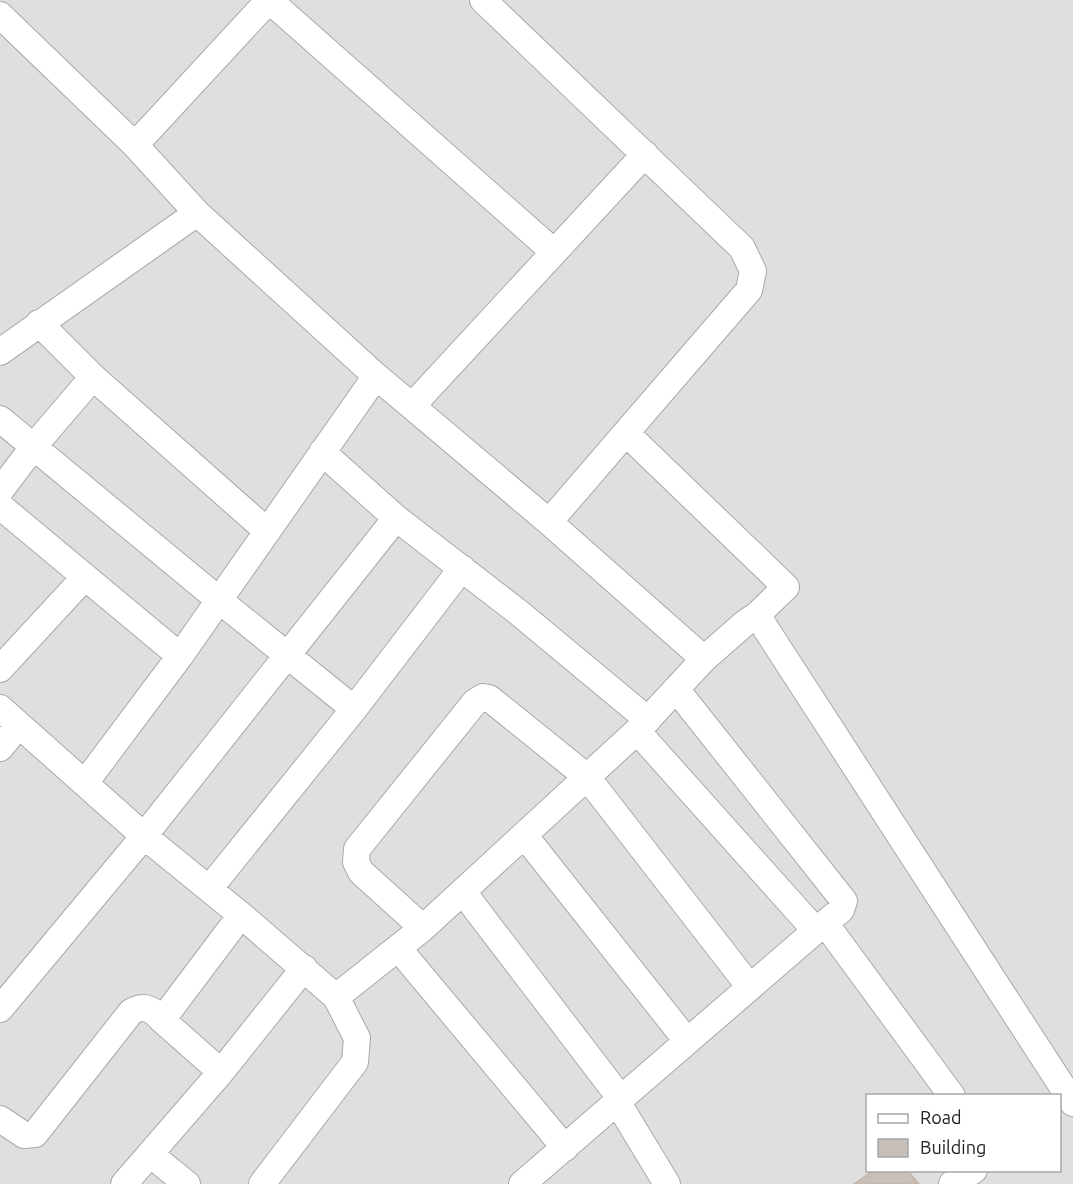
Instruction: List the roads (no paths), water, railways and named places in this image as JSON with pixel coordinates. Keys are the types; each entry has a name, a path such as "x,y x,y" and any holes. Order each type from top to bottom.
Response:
{"street":[{"path":"135,145 269,0 554,252"},
{"path":"483,0 742,248 753,271 749,290 549,522"},
{"path":"0,15 135,145 197,213 376,376 549,522 704,659"},
{"path":"412,406 645,154"},
{"path":"0,352 197,213"},
{"path":"39,323 93,377 267,531"},
{"path":"85,783 180,656 376,376"},
{"path":"0,491 93,377"},
{"path":"0,419 354,709"},
{"path":"336,997 423,928 463,892 642,726 704,659 757,615 786,587 626,433"},
{"path":"322,452 396,518 518,612 642,726 799,912 820,927 951,1094"},
{"path":"0,506 180,656"},
{"path":"0,1009 144,836 396,518"},
{"path":"209,889 354,709 462,568"},
{"path":"0,669 84,578"},
{"path":"757,615 1073,1103"},
{"path":"522,1184 749,986 841,910 844,901 676,689"},
{"path":"423,928 362,872 356,862 357,849 475,702 483,698 494,701 587,777 749,986"},
{"path":"0,708 144,836 336,997 357,1038 355,1062 262,1184"},
{"path":"0,748 19,725"},
{"path":"524,836 687,1041"},
{"path":"463,892 621,1099 621,1108 667,1184"},
{"path":"162,1020 241,915"},
{"path":"398,948 565,1148"},
{"path":"124,1184 221,1072 304,968"},
{"path":"0,1119 24,1135 35,1134 39,1131 131,1012 142,1007 147,1007 221,1072"},
{"path":"150,1154 187,1184"},
{"path":"952,1184 971,1172"}]}
